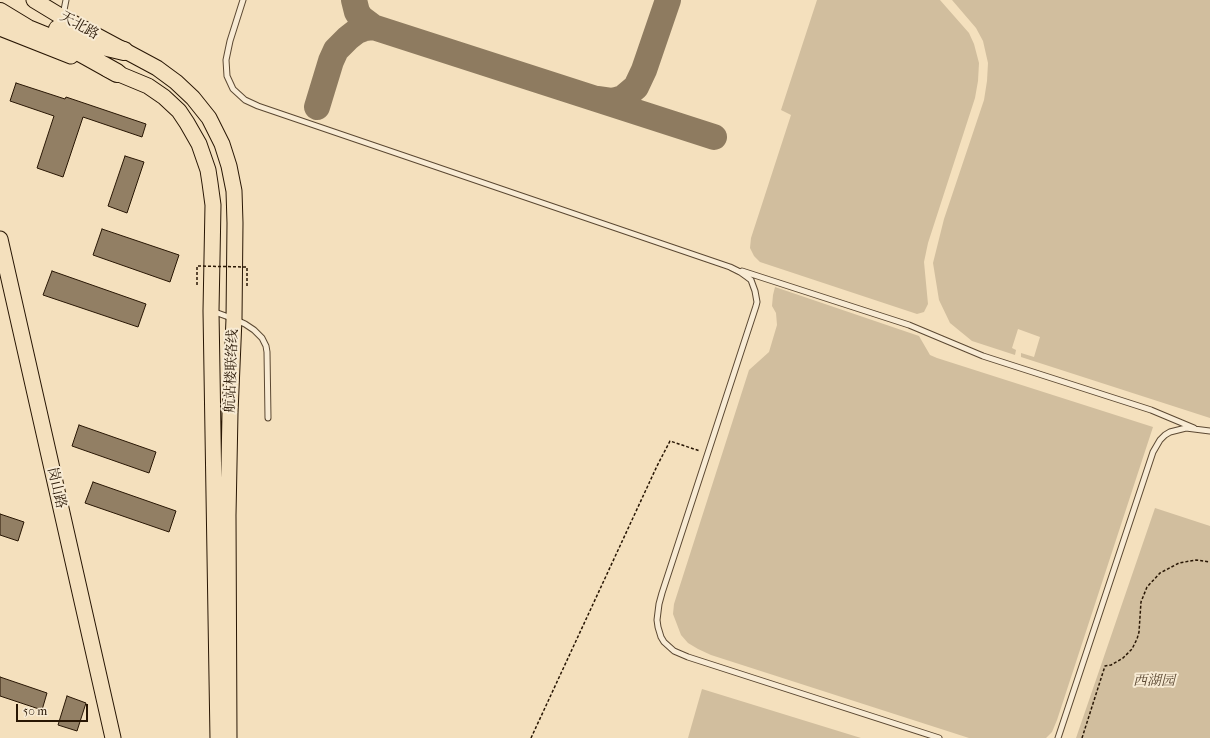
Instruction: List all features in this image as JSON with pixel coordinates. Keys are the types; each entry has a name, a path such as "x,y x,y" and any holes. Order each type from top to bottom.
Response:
{"highway":[{"path":"4,0 29,24 117,73"},
{"path":"0,12 29,24 124,51"}],"main road":[{"name":"天北路","path":"34,0 124,51"},
{"name":"航站楼联络线","path":"0,28 148,86 174,105 187,123 202,151 208,170 213,205 211,311 218,738"},
{"name":"航站楼联络线","path":"124,51 157,68 185,90 196,101 208,118 222,144 230,166 235,204 234,319 228,515 229,738"},
{"name":"岗山路","path":"0,239 113,738"}],"lane":[{"path":"62,17 66,0"},
{"path":"243,0 230,41 226,60 227,76 233,89 245,100 258,106 730,267 910,325 996,361 1151,410 1194,428 1210,431"},
{"path":"730,267 751,280 757,302 659,604 658,627 661,638 674,651 688,657 939,738"},
{"path":"211,311 234,319 254,330 262,338 267,352 268,418"},
{"path":"1058,738 1153,452 1165,435 1180,429 1194,428"}],"path":[{"path":"197,285 197,266 247,267 247,286"},
{"path":"531,738 670,441 709,453"},
{"path":"1082,738 1105,666 1111,665 1123,658 1132,649 1137,639 1140,626 1141,602 1147,587 1160,573 1179,563 1196,560 1210,562"}],"green space":[{"path":"817,0 940,0 969,33 974,44 979,63 975,98 928,243 924,262 928,304 924,312 917,314 760,262 754,256 750,248 751,238 791,115 781,110"},
{"path":"952,0 1210,0 1210,418 1021,357 1021,353 1034,357 1040,337 1018,329 1012,348 1016,350 1015,355 972,341 950,323 939,300 933,263 944,219 984,100 988,63 983,41 976,28"},
{"path":"775,287 919,336 930,355 937,358 1153,427 1057,720 1052,732 1046,738 969,738 711,655 688,643 681,635 673,614 674,604 749,370 769,352 777,325 776,313 772,306"},
{"name":"西湖园","path":"1155,508 1210,526 1210,738 1076,738"},
{"path":"702,689 861,738 688,738"}],"building":[{"path":"16,83 65,99 66,97 146,124 142,137 83,117 63,177 37,168 54,116 10,101"},
{"path":"125,156 144,162 127,213 108,206"},
{"path":"102,229 179,255 170,282 93,255"},
{"path":"52,271 146,304 138,327 43,295"},
{"path":"79,425 156,452 149,473 72,446"},
{"path":"93,482 176,511 169,532 85,503"},
{"path":"0,514 24,522 18,541 0,535"},
{"path":"0,677 47,693 42,710 0,696"},
{"path":"67,696 86,703 77,731 58,725"}],"taxiway":[{"path":"354,0 357,12 361,18 373,27 714,137"},
{"path":"599,99 613,101 623,98 636,87 644,70 668,0"},
{"path":"317,107 331,61 336,50 357,31 373,27"}]}
